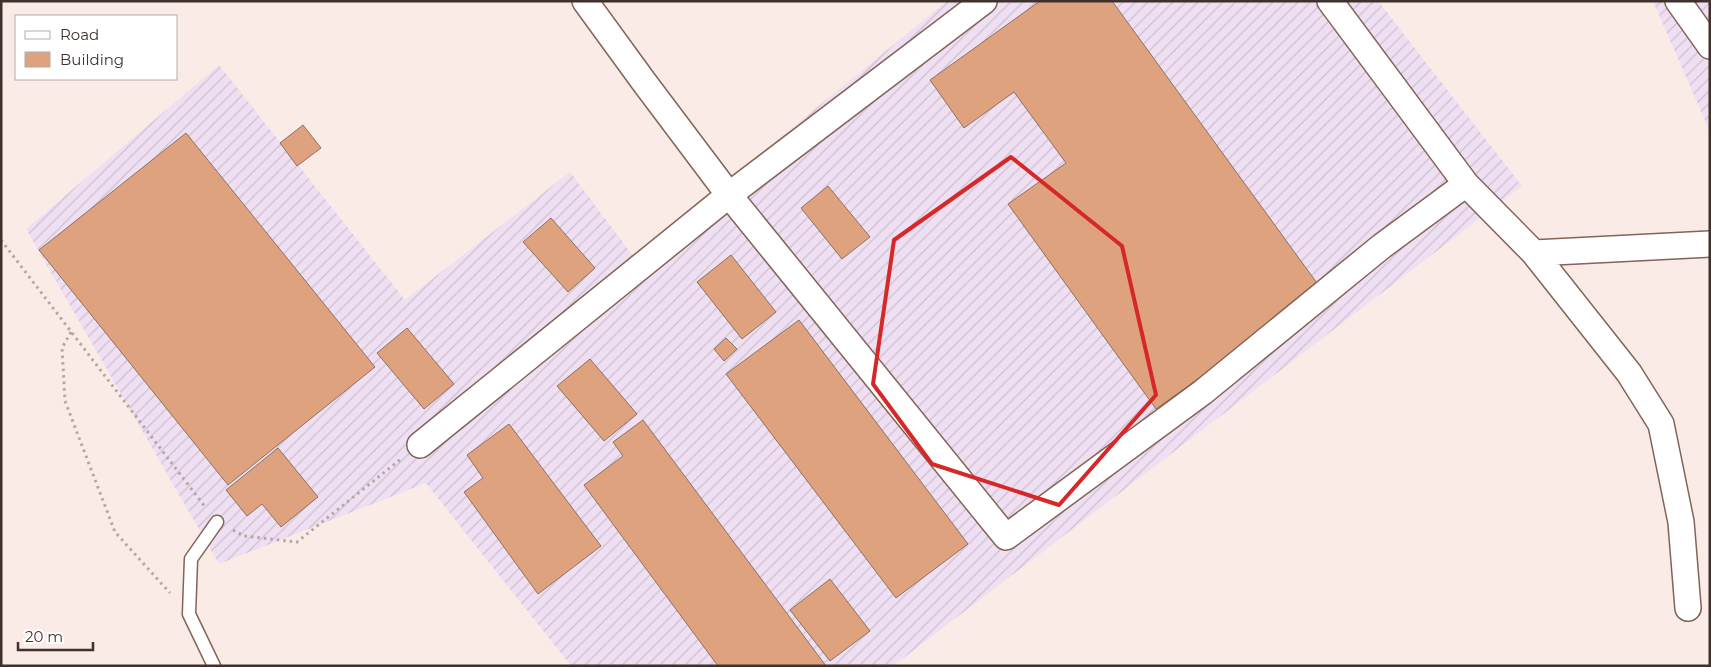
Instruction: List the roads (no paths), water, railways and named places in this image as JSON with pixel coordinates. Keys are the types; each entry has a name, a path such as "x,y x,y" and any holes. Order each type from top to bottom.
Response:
{"street":[{"path":"586,1 729,195 1006,537 1203,392 1382,246 1466,184"},
{"path":"420,445 729,195 984,1"},
{"path":"1330,1 1466,184 1534,253 1629,373 1661,424 1681,522 1688,608"},
{"path":"1678,1 1710,46"},
{"path":"1534,253 1710,244"}],"lane":[{"path":"214,666 190,614 192,559 217,522"}]}
